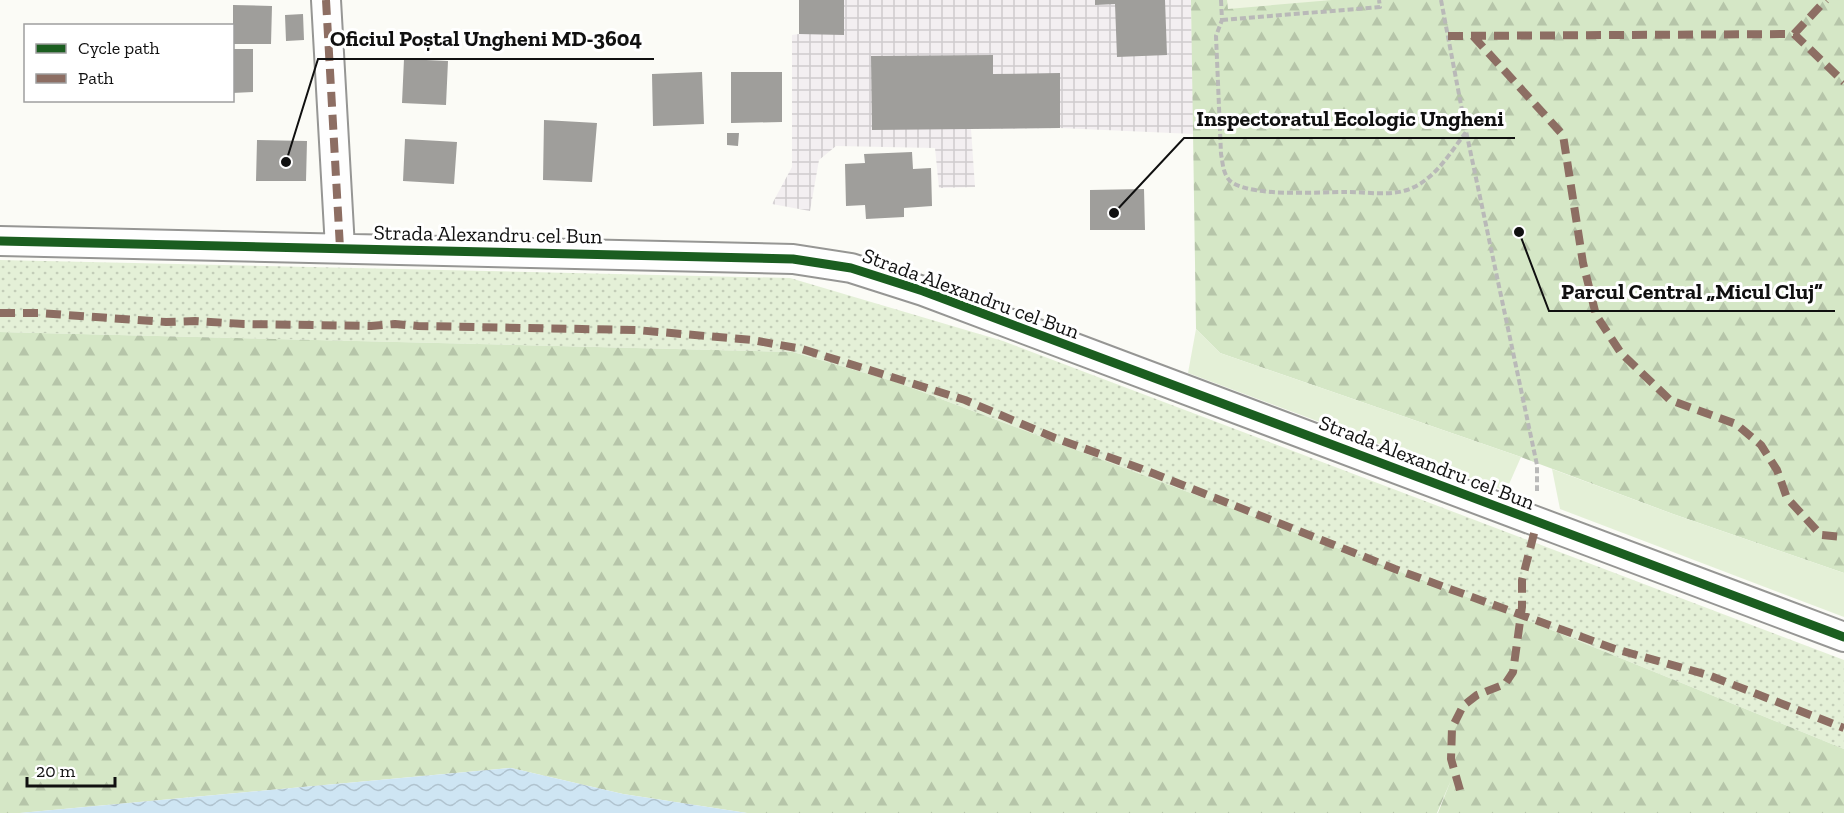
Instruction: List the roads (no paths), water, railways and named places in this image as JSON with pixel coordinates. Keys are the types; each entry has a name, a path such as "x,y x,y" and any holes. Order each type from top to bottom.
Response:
{"street":[{"path":"326,0 340,248"},
{"name":"Strada Alexandru cel Bun","path":"0,241 793,259 851,268 922,291 1844,637"}],"water":[{"path":"511,768 623,794 747,813 20,813"}],"place":[{"name":"Oficiul Poștal Ungheni MD-3604","path":"286,162"},
{"name":"Inspectoratul Ecologic Ungheni","path":"1114,213"},
{"name":"Parcul Central „Micul Cluj”","path":"1519,232"}]}
